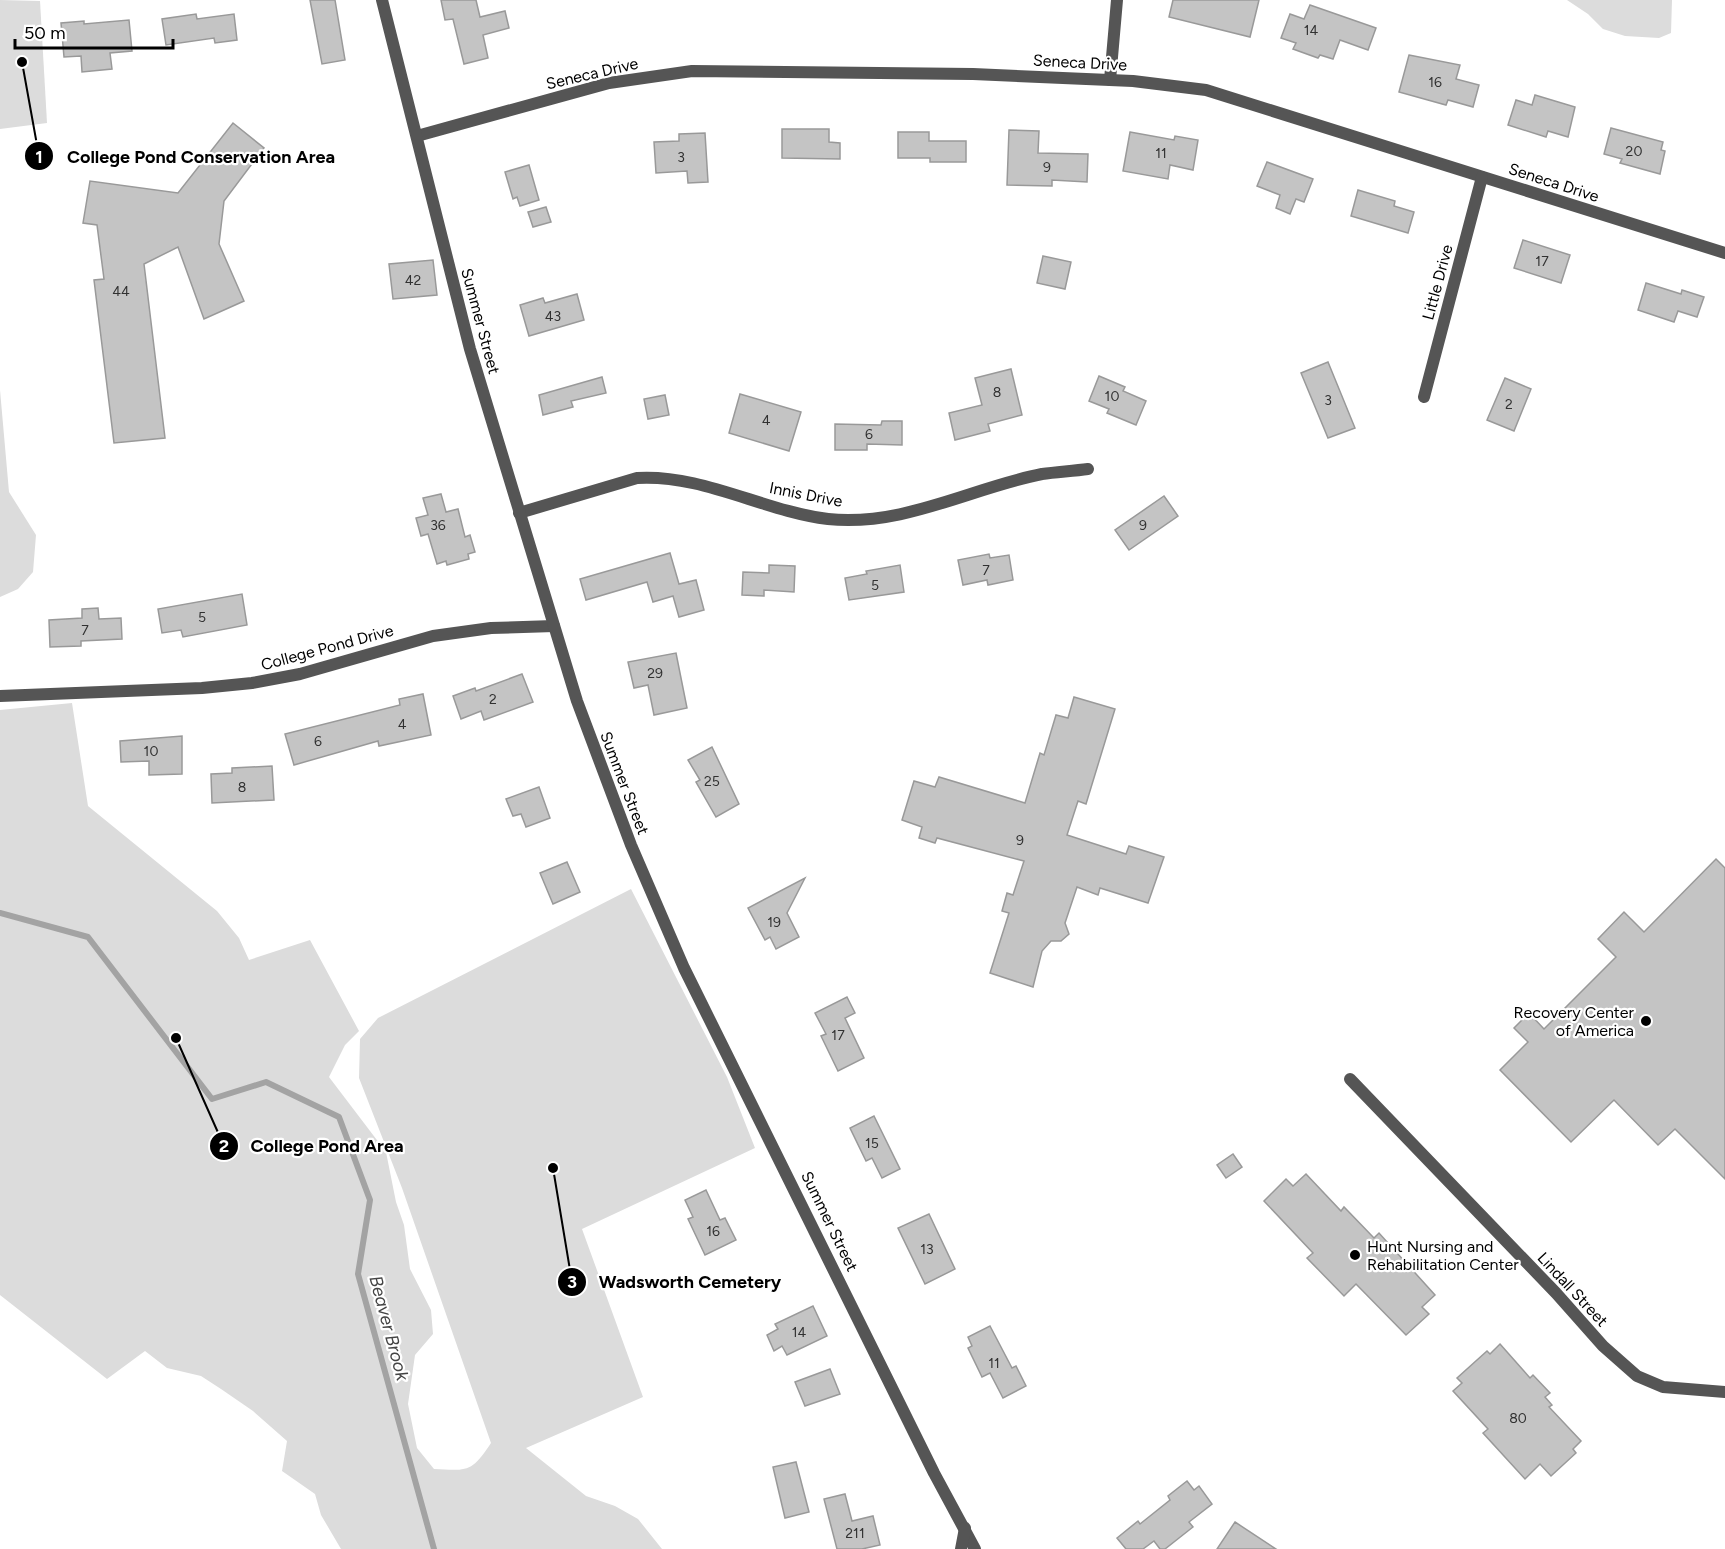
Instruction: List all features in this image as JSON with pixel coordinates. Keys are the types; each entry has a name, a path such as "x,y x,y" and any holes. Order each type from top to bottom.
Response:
{"street":[{"name":"Summer Street","path":"382,0 470,349 577,701 632,845 684,968 934,1473 966,1528 975,1549"},
{"path":"1110,80 1117,0"},
{"name":"Seneca Drive","path":"417,136 609,83 692,71 974,74 1110,80 1206,90 1725,254"},
{"name":"Little Drive","path":"1424,397 1482,177"},
{"name":"Innis Drive","path":"519,513 628,480 656,477 692,483 779,508 829,519 882,519 1042,474 1088,469"},
{"name":"College Pond Drive","path":"0,696 202,688 252,683 300,674 433,636 491,628 554,626"},
{"name":"Lindall Street","path":"1350,1079 1548,1285 1603,1346 1637,1376 1663,1387 1725,1392"},
{"path":"961,1549 966,1528"}],"shaded area":[{"path":"0,0 40,1 47,123 0,129"},
{"path":"1567,0 1672,0 1671,33 1659,38 1625,36 1603,29 1588,14"},
{"path":"0,390 9,492 36,535 33,572 18,589 0,597"},
{"path":"72,703 88,806 217,911 239,938 249,960 310,940 359,1031 345,1045 329,1077 386,1152 396,1202 404,1225 410,1269 431,1310 433,1334 415,1355 408,1404 417,1448 434,1469 468,1468 479,1460 491,1443 402,1188 359,1078 360,1039 378,1018 631,889 727,1077 755,1148 582,1229 643,1397 526,1448 586,1496 615,1506 638,1519 662,1549 341,1549 321,1515 315,1494 282,1471 287,1441 253,1411 201,1376 167,1368 145,1351 107,1379 0,1295 0,710"}],"building":[{"path":"310,0 335,0 345,60 322,64"},
{"path":"441,0 476,0 480,17 505,11 509,28 483,35 488,58 464,64 453,19 445,20"},
{"path":"1173,0 1259,0 1250,37 1169,17"},
{"path":"1310,5 1376,28 1368,50 1340,40 1333,59 1320,55 1318,58 1293,49 1296,43 1281,38 1290,14 1304,19"},
{"path":"196,14 197,19 234,14 237,40 215,43 214,38 166,45 162,19"},
{"path":"129,20 132,51 110,53 112,69 82,72 81,56 64,57 61,23 84,21 84,24"},
{"path":"1409,55 1460,65 1456,79 1479,85 1473,107 1448,100 1446,105 1399,92"},
{"path":"1535,95 1575,107 1568,137 1548,131 1546,137 1508,125 1516,100 1532,105"},
{"path":"233,123 264,148 224,201 219,244 244,301 204,319 178,247 144,264 165,438 114,443 94,280 104,279 97,225 83,223 90,181 178,193"},
{"path":"1611,128 1663,142 1661,150 1665,151 1660,174 1620,163 1622,159 1604,154"},
{"path":"782,129 829,129 829,142 840,143 840,159 782,158"},
{"path":"1009,130 1039,131 1038,153 1088,154 1087,182 1052,180 1052,186 1007,185"},
{"path":"898,132 929,132 929,141 966,141 966,162 930,162 930,158 898,158"},
{"path":"1130,132 1174,140 1175,136 1198,140 1193,170 1170,165 1168,179 1123,171"},
{"path":"705,133 708,182 688,183 687,171 656,173 654,142 679,141 679,134"},
{"path":"1267,162 1313,179 1304,202 1296,199 1290,214 1276,208 1280,195 1257,186"},
{"path":"529,165 539,200 520,206 517,197 513,199 505,172"},
{"path":"1358,190 1395,201 1394,206 1414,212 1408,233 1351,216"},
{"path":"546,207 551,222 533,227 528,212"},
{"path":"1523,240 1570,255 1561,283 1514,268"},
{"path":"1043,256 1071,262 1065,289 1037,283"},
{"path":"433,260 437,295 393,299 389,264"},
{"path":"1646,283 1681,294 1682,290 1704,297 1697,317 1678,311 1674,322 1638,310"},
{"path":"577,294 584,320 529,336 520,305 543,298 545,303"},
{"path":"1328,362 1355,428 1328,438 1301,373"},
{"path":"1011,369 1022,415 988,424 990,431 955,440 949,413 982,405 975,378"},
{"path":"1099,376 1125,387 1123,391 1146,401 1136,425 1107,413 1109,409 1089,401"},
{"path":"602,377 606,393 571,401 573,407 543,415 539,395"},
{"path":"1505,378 1531,389 1514,431 1487,420"},
{"path":"740,394 801,412 789,451 729,433"},
{"path":"665,395 669,415 648,419 644,399"},
{"path":"882,421 902,421 902,445 867,444 867,450 835,450 835,424 881,425"},
{"path":"441,494 446,512 458,509 465,537 470,535 475,552 468,554 469,559 447,565 446,561 437,564 428,534 421,536 416,518 428,515 423,498"},
{"path":"1164,496 1178,516 1129,550 1115,530"},
{"path":"670,553 679,584 696,580 704,610 679,617 673,596 653,602 647,582 586,600 580,579"},
{"path":"989,554 990,558 1009,555 1013,580 988,585 987,580 963,585 958,560"},
{"path":"769,565 795,566 794,592 764,590 764,596 742,595 743,572 769,573"},
{"path":"900,565 904,592 849,600 845,578 867,574 866,571"},
{"path":"242,594 247,625 183,637 181,630 162,633 158,609"},
{"path":"98,608 99,619 121,618 122,639 81,641 81,646 50,647 49,620 82,618 82,609"},
{"path":"676,653 687,708 654,715 648,685 634,688 628,662"},
{"path":"522,674 533,702 484,720 481,711 461,719 453,696 475,688 476,691"},
{"path":"423,694 431,735 379,746 378,741 294,765 285,734 400,705 399,699"},
{"path":"1074,697 1115,709 1086,804 1078,801 1067,835 1126,854 1129,846 1164,857 1148,903 1100,888 1098,895 1077,887 1065,923 1069,934 1061,941 1051,941 1042,951 1033,987 990,973 1009,913 1002,911 1007,893 1013,895 1024,861 937,838 935,843 919,838 922,827 902,820 914,781 935,787 939,777 1025,803 1040,753 1044,755 1056,715 1068,718"},
{"path":"182,736 182,774 149,775 149,761 121,762 120,741"},
{"path":"712,747 739,804 716,817 696,782 700,780 688,760"},
{"path":"272,766 274,800 212,803 211,774 232,773 232,768"},
{"path":"539,787 550,818 526,827 521,814 513,816 506,799"},
{"name":"Recovery Center of America","path":"1716,859 1725,868 1725,1179 1675,1129 1658,1145 1614,1100 1571,1142 1500,1070 1528,1042 1514,1028 1529,1013 1544,1029 1616,957 1598,939 1624,912 1644,932"},
{"path":"567,862 580,892 553,904 540,873"},
{"path":"805,878 787,913 799,937 776,949 770,937 765,940 748,908"},
{"path":"847,997 855,1013 845,1018 864,1058 838,1071 821,1036 826,1034 815,1013"},
{"path":"874,1116 900,1169 882,1178 872,1158 866,1161 850,1128"},
{"path":"1233,1154 1242,1167 1226,1178 1217,1165"},
{"name":"Hunt Nursing and Rehabilitation Center","path":"1306,1174 1341,1211 1344,1207 1374,1238 1379,1233 1435,1295 1422,1307 1429,1314 1406,1335 1356,1284 1344,1296 1307,1258 1313,1253 1264,1201 1286,1179 1293,1186"},
{"path":"706,1190 720,1220 725,1218 736,1240 705,1255 688,1219 693,1217 685,1200"},
{"path":"929,1214 955,1269 925,1284 898,1228"},
{"path":"813,1306 827,1336 787,1355 782,1346 774,1351 767,1335 778,1329 775,1324"},
{"path":"990,1326 1012,1368 1016,1366 1026,1386 1003,1398 990,1373 982,1377 968,1348 972,1346 968,1337"},
{"path":"1500,1344 1530,1378 1533,1375 1550,1393 1545,1397 1552,1405 1549,1407 1581,1441 1573,1449 1576,1453 1551,1476 1540,1464 1525,1479 1483,1433 1488,1429 1453,1391 1462,1383 1457,1378 1487,1351 1490,1354"},
{"path":"830,1369 840,1394 805,1406 795,1382"},
{"path":"796,1462 809,1512 785,1518 773,1467"},
{"path":"1187,1481 1194,1490 1199,1486 1212,1504 1189,1522 1193,1527 1165,1549 1160,1549 1154,1541 1143,1549 1126,1549 1117,1538 1138,1521 1140,1524 1170,1500 1168,1496"},
{"path":"845,1494 852,1521 873,1516 880,1545 862,1549 837,1549 824,1499"},
{"path":"1235,1522 1276,1549 1217,1549"}],"waterway":[{"name":"Beaver Brook","path":"0,913 88,937 212,1099 266,1082 339,1117 370,1200 358,1274 434,1549"}],"place":[{"name":"College Pond Conservation Area","path":"22,62"},
{"name":"Recovery Center of America","path":"1646,1021"},
{"name":"College Pond Area","path":"176,1038"},
{"name":"Wadsworth Cemetery","path":"553,1168"},
{"name":"Hunt Nursing and Rehabilitation Center","path":"1355,1255"}]}
